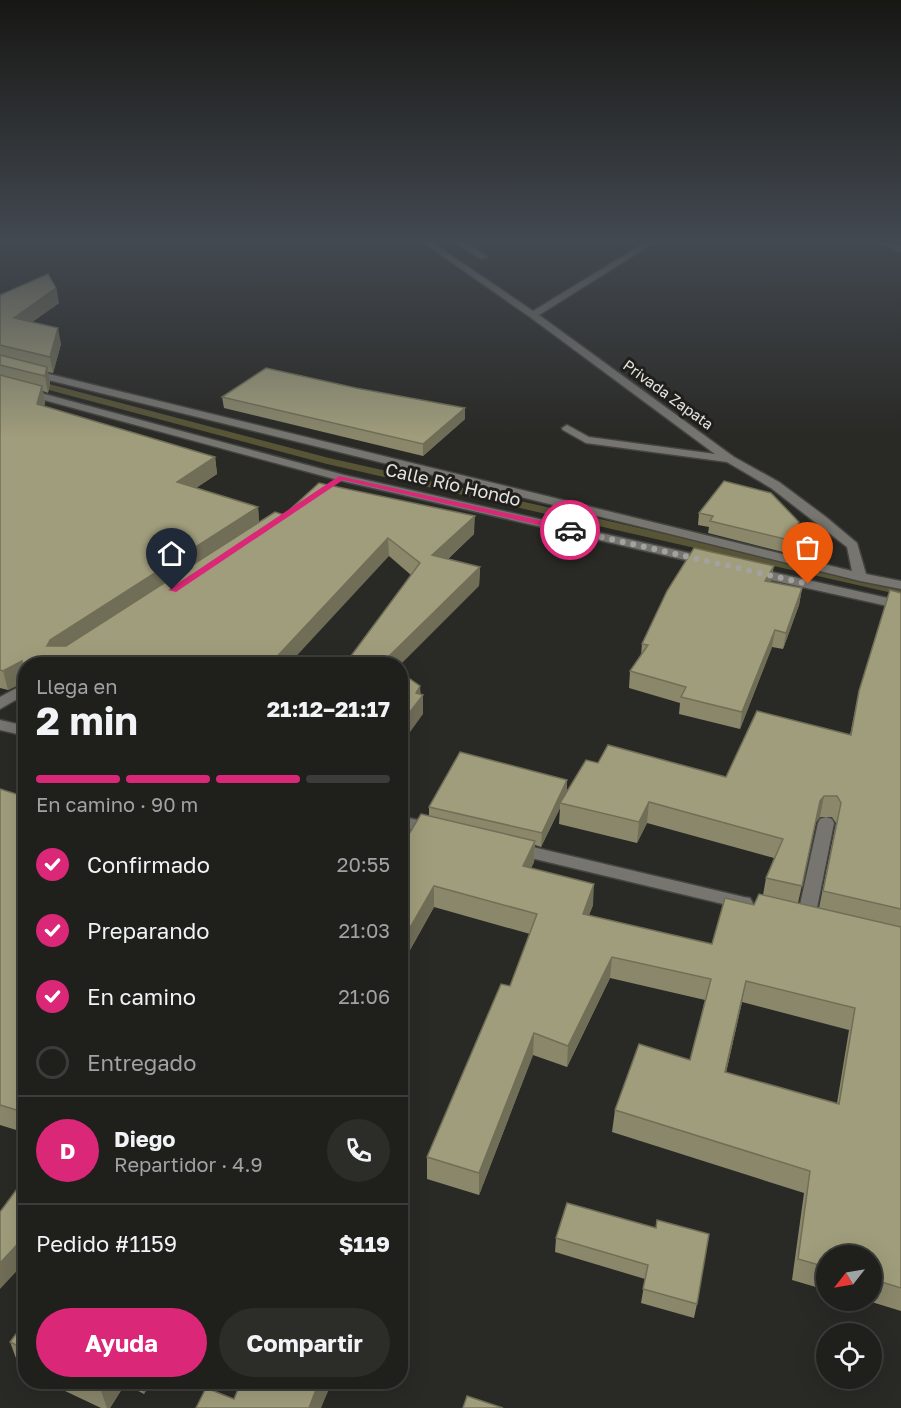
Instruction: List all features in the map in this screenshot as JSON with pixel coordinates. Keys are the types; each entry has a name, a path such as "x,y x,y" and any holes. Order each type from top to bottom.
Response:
{"street":[{"name":"Privada Zapata","path":"520,307 730,459 775,485 853,546 860,577"},
{"path":"533,315 546,307"},
{"name":"Calle Río Hondo","path":"0,365 860,577 901,585"},
{"name":"Calle Río Hondo","path":"0,385 342,478 714,563"},
{"path":"567,428 586,440 730,459"},
{"path":"322,491 342,478"},
{"path":"738,568 901,605"},
{"path":"0,704 18,692"},
{"path":"0,725 18,729"},
{"path":"408,823 447,832"},
{"path":"806,918 826,823"},
{"path":"493,843 760,907"},
{"path":"783,913 827,923"}],"building":[{"path":"0,307 30,307 14,318 58,328 50,357 0,345"},
{"path":"0,355 47,367 45,376 0,365"},
{"path":"266,368 356,388 465,408 423,444 222,397"},
{"path":"0,375 42,386 37,404 215,457 177,482 258,507 50,640 47,646 66,646 275,512 284,515 319,483 475,516 432,555 480,567 388,657 350,657 420,563 388,538 277,657 18,657 18,663 3,671 0,670"},
{"path":"724,481 771,493 799,522 789,540 710,521 713,516 699,513"},
{"path":"694,548 774,566 765,581 802,588 786,633 775,630 742,712 681,697 686,687 630,671 648,645 642,644 667,591"},
{"path":"890,590 901,593 901,909 823,891 841,803 837,796 824,796 820,801 802,886 766,878 783,839 649,802 639,822 560,803 586,760 598,763 608,745 726,777 757,711 851,735 859,691"},
{"path":"408,678 420,686 416,693 423,695 408,715"},
{"path":"460,752 567,780 542,833 429,807"},
{"path":"0,789 18,795 18,1111 0,1105"},
{"path":"421,814 535,841 523,866 594,884 583,914 712,944 725,898 754,905 759,894 901,927 901,1288 882,1282 882,1245 816,1245 816,1264 798,1259 810,1171 615,1110 639,1044 690,1060 711,979 612,957 568,1046 534,1033 479,1173 427,1157 501,984 510,986 537,914 434,886 408,931 408,836","holes":["746,981 855,1008 839,1104 725,1072"]},
{"path":"18,1189 18,1244 0,1263 0,1212"},
{"path":"567,1203 656,1228 657,1220 709,1234 697,1304 643,1289 648,1265 556,1238"},
{"path":"18,1332 18,1346 10,1342"},
{"path":"206,1389 234,1399 238,1389 316,1389 309,1408 196,1408"},
{"path":"467,1396 503,1408 463,1408"}],"waterway":[{"path":"0,374 327,461 901,591"}],"way so far":[{"path":"570,530 808,584"}],"route":[{"path":"172,590 342,478 570,530"}]}
